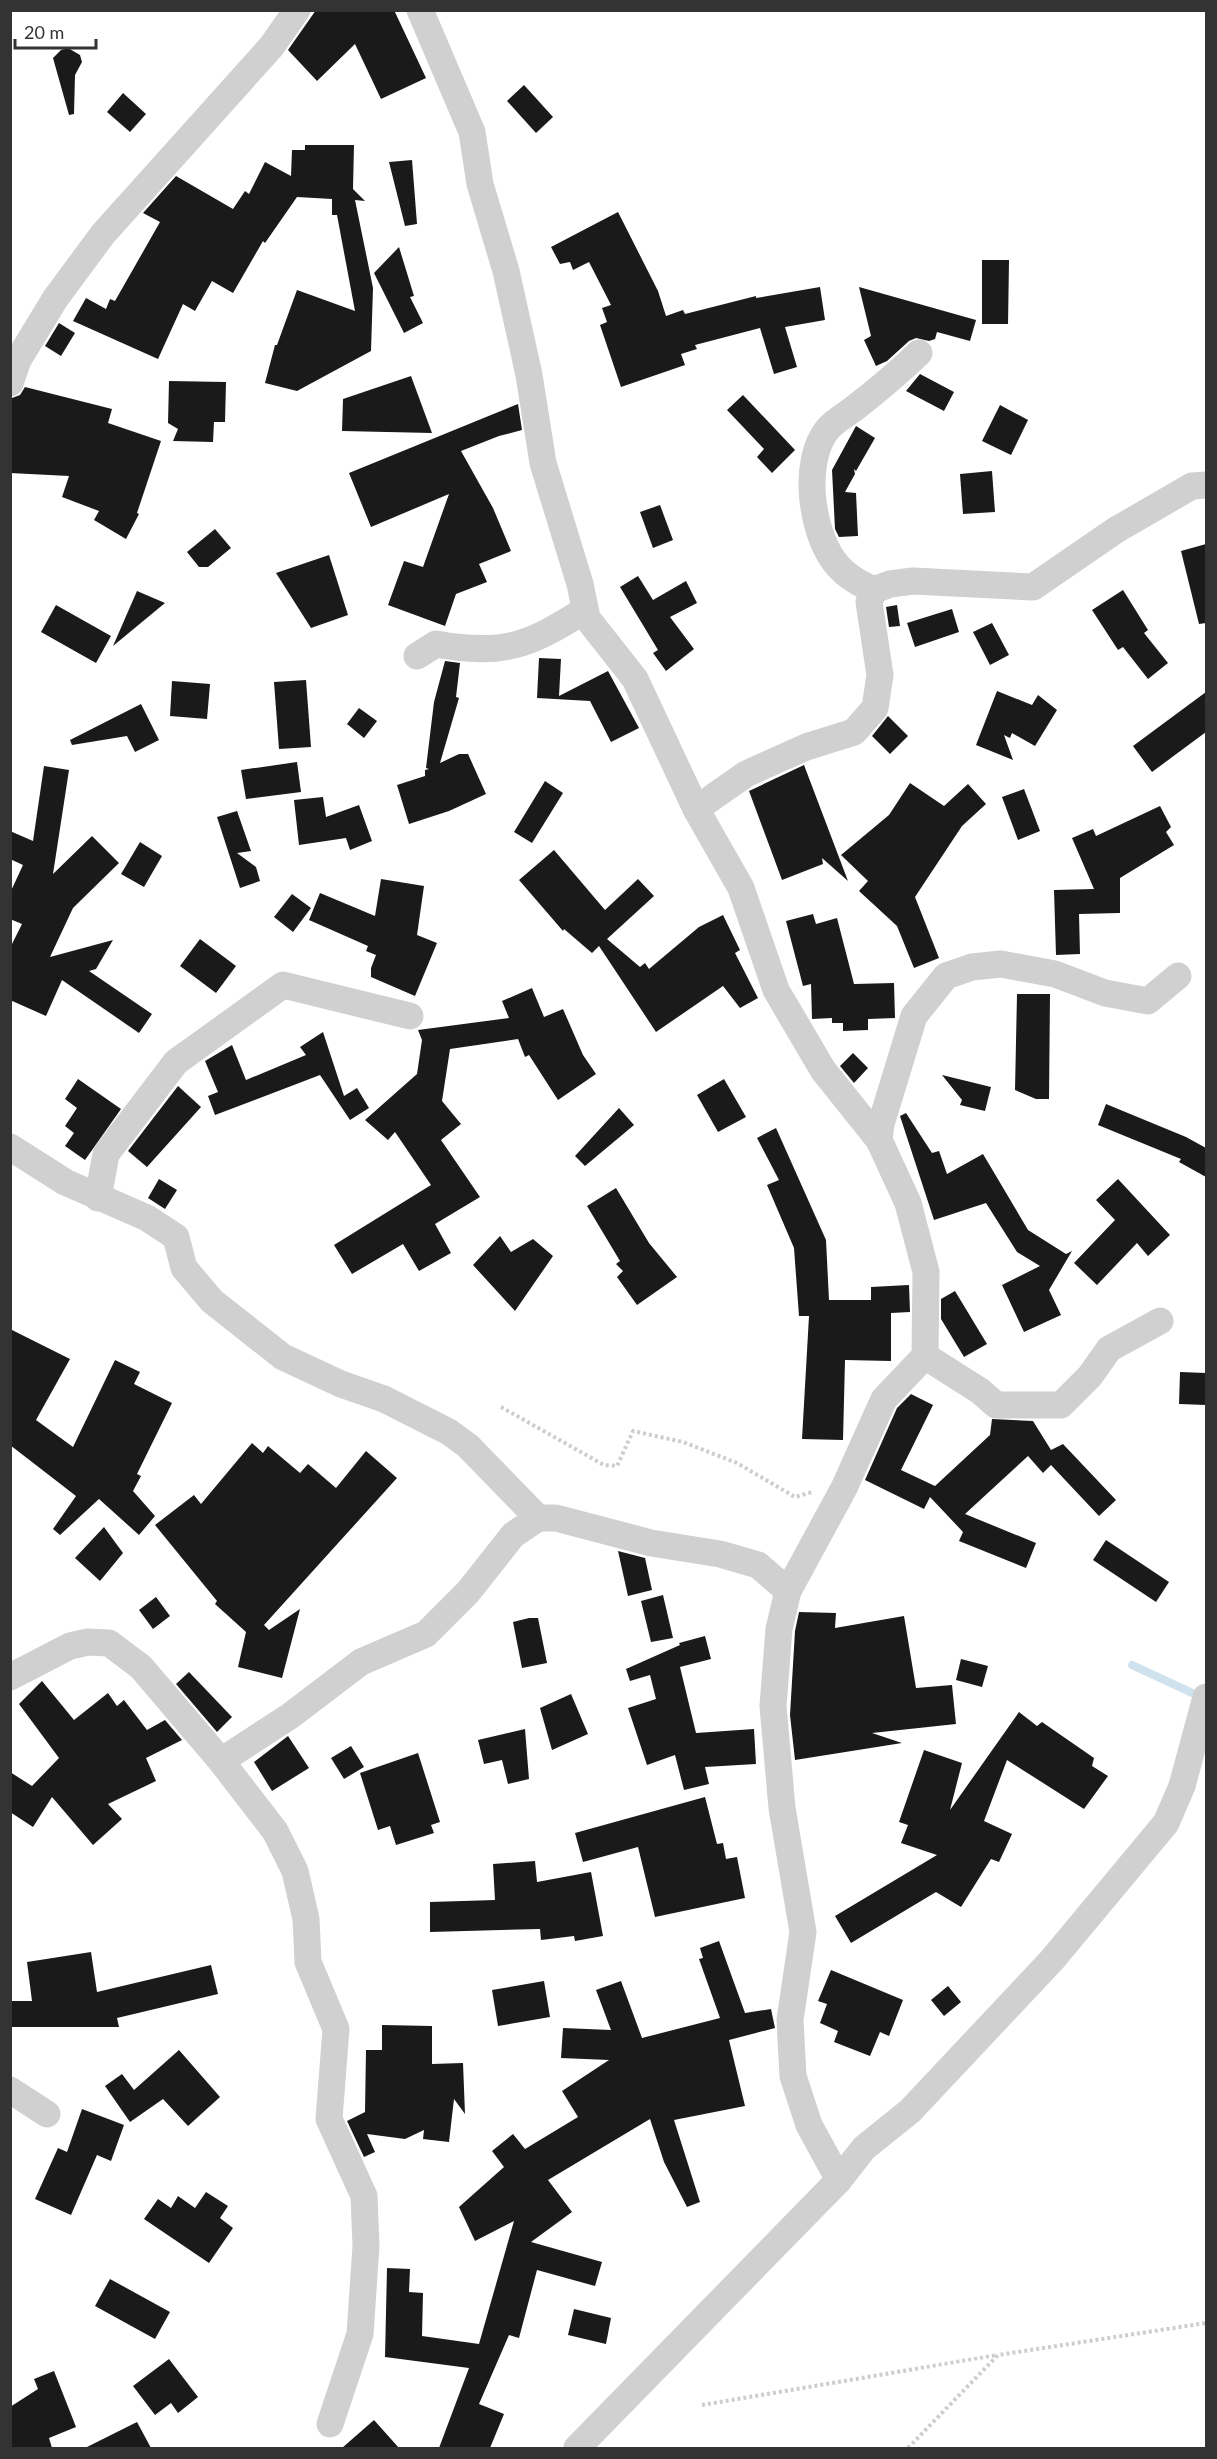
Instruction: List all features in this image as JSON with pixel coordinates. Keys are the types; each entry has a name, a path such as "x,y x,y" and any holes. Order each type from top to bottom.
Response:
{"street":[{"path":"10,383 18,360 55,299 103,234 271,47 297,10"},
{"path":"420,10 472,132 480,184 506,271 526,363 543,463 580,584 587,618 635,679 696,809 741,888 776,990 824,1070 879,1140 908,1203 926,1272 925,1356 884,1399 844,1488 788,1591 779,1629 772,1706 782,1808 803,1932 790,2020 793,2076 809,2125 839,2180"},
{"path":"919,353 890,381 827,429 816,454 812,478 816,524 834,562 859,583 874,590 890,584 913,581 1033,587 1116,530 1191,486 1206,485"},
{"path":"696,809 746,774 806,747 854,732 875,708 880,675 869,602 874,590"},
{"path":"417,656 436,644 468,650 503,649 550,632 585,610"},
{"path":"879,1140 883,1115 914,1016 946,976 972,967 1001,964 1055,974 1105,993 1148,1001 1179,976"},
{"path":"98,1198 106,1154 176,1062 283,985 410,1016"},
{"path":"10,1147 65,1182 147,1218 176,1237 184,1268 212,1301 283,1357 341,1384 384,1399 449,1432 468,1446 538,1518"},
{"path":"925,1356 980,1391 996,1406 1061,1405 1090,1376 1109,1349 1160,1321"},
{"path":"221,1761 290,1716 361,1662 426,1634 468,1592 513,1535 538,1518 556,1518 651,1543 720,1554 758,1565 788,1591"},
{"path":"10,1677 70,1646 88,1642 109,1643 141,1667 221,1761 274,1831 295,1871 306,1919 308,1962 336,2029 329,2119 364,2196 366,2246 360,2334 330,2424"},
{"path":"577,2448 839,2180 864,2148 910,2111 1053,1960 1166,1823 1182,1786 1206,1697"},
{"path":"10,2090 46,2114"}],"path":[{"path":"501,1407 604,1465 617,1467 633,1431 683,1442 737,1463 795,1497 844,1488"},
{"path":"702,2405 998,2355 1206,2323"},
{"path":"908,2448 998,2355"}],"building":[{"path":"316,10 394,10 426,78 381,99 355,44 317,81 288,50"},
{"path":"68,48 80,55 82,62 75,75 74,114 69,115 53,58 61,50"},
{"path":"524,85 553,117 536,133 507,101"},
{"path":"123,93 146,114 130,132 107,112"},
{"path":"305,145 354,145 353,189 365,201 355,200 373,288 371,351 297,391 265,383 275,345 277,345 297,290 355,311 337,215 332,215 332,199 297,197 265,243 263,241 233,293 212,281 195,311 183,304 158,359 73,321 86,298 106,309 110,299 115,301 160,222 143,213 176,176 233,209 245,191 249,194 265,162 291,176 292,150 305,150"},
{"path":"412,160 417,224 405,226 389,162"},
{"path":"618,212 658,291 666,316 683,310 685,314 756,296 756,298 820,287 825,320 785,327 797,367 774,374 760,328 695,345 697,349 681,354 685,365 621,387 600,325 607,322 602,308 611,305 589,262 573,270 570,262 560,264 551,247"},
{"path":"399,247 414,296 410,297 423,323 404,333 374,273"},
{"path":"982,260 1009,260 1008,324 982,324"},
{"path":"859,287 976,320 970,341 937,332 935,339 929,341 916,338 909,341 887,361 876,366 864,340 871,336"},
{"path":"59,323 75,333 61,356 45,346"},
{"path":"920,374 954,392 944,411 906,391"},
{"path":"411,376 432,433 342,431 343,399"},
{"path":"169,381 226,382 225,422 214,422 213,442 173,441 178,429 168,423"},
{"path":"25,387 112,409 108,423 161,441 137,513 139,514 126,539 94,520 99,511 62,497 69,476 10,473 10,403 12,398 20,395"},
{"path":"743,395 795,450 772,473 757,457 764,449 727,410"},
{"path":"518,404 522,430 499,436 461,451 493,508 511,551 479,564 487,582 456,594 445,626 388,605 404,561 423,567 449,494 371,527 349,473"},
{"path":"1000,405 1028,420 1011,455 982,441"},
{"path":"856,426 875,438 856,471 854,469 855,474 845,492 856,493 858,536 839,537 835,529 832,470"},
{"path":"992,471 995,512 963,514 960,474"},
{"path":"660,505 673,540 653,548 640,512"},
{"path":"215,529 231,548 208,567 199,567 187,552"},
{"path":"1206,544 1206,623 1199,624 1181,551"},
{"path":"329,555 348,615 311,628 276,573"},
{"path":"638,576 653,600 686,581 697,603 670,617 694,649 666,671 653,653 658,650 620,587"},
{"path":"1123,590 1148,630 1144,633 1168,663 1148,679 1123,647 1118,650 1092,610"},
{"path":"137,591 165,603 113,646"},
{"path":"56,605 111,636 96,663 41,632"},
{"path":"897,605 900,626 889,627 886,607"},
{"path":"952,609 959,632 915,647 907,623"},
{"path":"992,623 1009,655 990,665 973,632"},
{"path":"539,658 561,659 559,696 608,671 639,728 611,742 590,701 537,698"},
{"path":"445,661 460,663 456,697 459,698 440,763 459,754 468,754 486,794 449,811 409,824 397,785 425,776 425,770 429,769 426,768 434,702"},
{"path":"306,680 311,747 279,749 274,682"},
{"path":"172,681 210,684 207,719 170,716"},
{"path":"997,691 1032,705 1038,695 1057,710 1035,746 1012,733 1010,738 1004,735 1013,760 976,745"},
{"path":"1206,692 1206,732 1152,772 1133,746"},
{"path":"141,704 159,740 135,752 127,736 72,745 70,740"},
{"path":"359,708 377,721 364,738 347,724"},
{"path":"888,716 908,736 890,754 872,736"},
{"path":"297,762 301,792 246,799 241,770"},
{"path":"804,765 848,881 822,858 823,864 782,880 749,791"},
{"path":"44,766 69,770 53,874 92,836 119,863 73,908 50,957 113,940 96,969 89,971 152,1014 139,1033 62,980 46,1016 10,1000 10,948 22,924 10,919 10,893 23,865 10,859 10,831 33,841"},
{"path":"545,781 563,793 532,843 514,832"},
{"path":"910,783 944,806 968,784 986,804 962,826 915,897 939,958 914,968 897,926 859,891 868,881 841,855 889,815"},
{"path":"1024,789 1040,831 1018,840 1002,797"},
{"path":"323,797 326,817 359,805 372,841 350,850 346,838 299,845 294,800"},
{"path":"1160,806 1171,827 1166,832 1174,845 1120,878 1120,913 1079,914 1080,954 1056,955 1054,890 1094,889 1072,838 1093,829 1096,836"},
{"path":"237,811 251,851 237,853 256,867 260,881 240,888 217,817"},
{"path":"140,842 162,856 144,887 121,874"},
{"path":"554,850 605,910 638,879 654,896 607,939 640,967 645,963 649,969 699,927 723,915 740,950 735,953 758,998 740,1008 723,986 656,1032 599,946 592,953 564,929 563,931 519,880"},
{"path":"381,879 424,886 417,935 437,943 415,996 371,977 371,968 376,955 366,951 368,946 309,920 320,893 375,916"},
{"path":"292,894 311,908 293,932 274,917"},
{"path":"813,914 816,924 837,918 854,984 894,983 895,1018 868,1019 868,1030 843,1031 843,1023 832,1023 832,1018 812,1019 811,984 803,986 786,921"},
{"path":"200,939 236,966 216,993 180,966"},
{"path":"532,988 544,1017 563,1009 583,1055 596,1074 558,1100 529,1055 525,1057 518,1039 450,1049 442,1101 461,1124 441,1140 480,1197 435,1224 451,1253 419,1271 403,1244 352,1274 334,1245 431,1185 395,1132 388,1140 365,1120 417,1074 422,1040 418,1030 509,1018 502,1001"},
{"path":"1017,994 1050,994 1049,1099 1036,1099 1015,1090"},
{"path":"323,1032 344,1096 357,1088 369,1108 350,1120 320,1075 215,1115 208,1096 218,1092 205,1061 232,1045 246,1080 306,1055 300,1047"},
{"path":"853,1053 868,1068 854,1083 840,1066"},
{"path":"942,1075 991,1087 985,1111 960,1105 962,1100"},
{"path":"78,1079 121,1109 85,1160 65,1146 74,1133 65,1126 77,1108 65,1099"},
{"path":"724,1079 746,1117 718,1132 697,1095"},
{"path":"178,1086 201,1107 147,1167 128,1151"},
{"path":"1106,1104 1186,1137 1206,1148 1206,1177 1179,1162 1181,1159 1098,1125"},
{"path":"619,1108 634,1125 585,1166 575,1156"},
{"path":"906,1113 932,1153 939,1151 947,1174 983,1154 1028,1230 1066,1254 1072,1251 1049,1290 1061,1315 1024,1332 1002,1285 1040,1266 1017,1252 986,1203 934,1220 900,1116"},
{"path":"776,1128 826,1240 829,1300 871,1300 871,1287 909,1285 910,1312 891,1313 891,1361 845,1360 843,1440 802,1439 809,1316 799,1316 794,1248 767,1185 779,1180 757,1138"},
{"path":"159,1179 177,1190 165,1209 148,1198"},
{"path":"1118,1179 1170,1235 1148,1256 1137,1243 1097,1285 1074,1263 1115,1220 1096,1200"},
{"path":"616,1188 649,1243 677,1277 637,1305 617,1277 623,1271 616,1264 620,1261 587,1206"},
{"path":"500,1236 511,1252 533,1239 553,1256 515,1311 473,1265"},
{"path":"955,1291 987,1344 964,1357 941,1319 941,1299"},
{"path":"10,1329 70,1359 36,1420 73,1447 115,1360 140,1372 134,1384 172,1403 137,1474 141,1476 133,1491 155,1516 139,1535 99,1499 60,1535 53,1529 76,1496 10,1445"},
{"path":"1180,1372 1206,1373 1206,1405 1179,1404"},
{"path":"911,1394 933,1405 901,1470 935,1486 990,1435 992,1419 1033,1421 1051,1450 1063,1444 1116,1500 1099,1516 1051,1465 1043,1473 1028,1456 965,1514 1036,1543 1026,1568 959,1541 963,1532 930,1497 924,1509 865,1480 897,1408"},
{"path":"252,1443 263,1453 268,1446 300,1473 308,1464 336,1488 366,1451 397,1478 264,1625 269,1630 300,1609 282,1678 238,1667 246,1632 215,1604 217,1601 155,1525 194,1495 201,1504"},
{"path":"104,1527 123,1553 100,1581 75,1558"},
{"path":"1106,1540 1169,1582 1156,1602 1093,1560"},
{"path":"618,1551 645,1558 652,1590 628,1596"},
{"path":"663,1595 673,1638 651,1642 641,1601"},
{"path":"156,1597 170,1616 153,1629 139,1610"},
{"path":"799,1612 836,1613 835,1628 904,1616 916,1688 952,1685 956,1724 872,1733 902,1743 795,1760 790,1715 795,1631"},
{"path":"538,1618 547,1663 522,1668 513,1622"},
{"path":"705,1636 711,1659 680,1667 696,1733 754,1729 756,1764 705,1767 709,1784 684,1790 675,1755 647,1765 628,1708 656,1699 650,1675 630,1681 626,1669 680,1645 679,1643"},
{"path":"961,1659 988,1666 982,1687 956,1680"},
{"path":"189,1672 232,1717 217,1732 176,1684"},
{"path":"42,1681 74,1720 108,1693 117,1706 124,1700 147,1730 165,1720 182,1740 146,1758 156,1781 108,1804 122,1819 93,1845 52,1797 33,1827 10,1812 10,1772 32,1786 59,1758 19,1704"},
{"path":"571,1694 588,1734 552,1750 540,1708"},
{"path":"1019,1712 1037,1726 1042,1722 1094,1758 1092,1766 1108,1776 1084,1809 1007,1760 984,1821 1012,1834 999,1862 991,1859 961,1907 936,1892 851,1943 835,1916 937,1855 901,1843 908,1825 899,1822 924,1750 962,1763 950,1810"},
{"path":"525,1729 529,1779 508,1784 502,1760 484,1764 478,1740"},
{"path":"288,1736 309,1768 272,1791 254,1762"},
{"path":"351,1746 364,1767 344,1779 331,1758"},
{"path":"418,1753 440,1822 431,1825 434,1833 396,1845 390,1826 378,1830 360,1773"},
{"path":"705,1797 717,1844 723,1843 726,1859 737,1857 745,1898 655,1917 638,1847 583,1862 575,1833"},
{"path":"535,1861 537,1882 591,1872 603,1936 575,1941 574,1936 541,1940 540,1929 430,1932 430,1902 495,1900 493,1864"},
{"path":"719,1941 745,2013 771,2009 775,2028 729,2040 745,2106 674,2120 700,2202 687,2207 664,2162 650,2119 548,2180 572,2212 531,2242 602,2262 595,2286 537,2270 519,2338 509,2335 479,2404 504,2414 490,2448 439,2448 469,2368 385,2357 387,2268 410,2269 409,2292 423,2293 422,2336 479,2344 514,2221 475,2241 459,2207 504,2167 492,2151 513,2134 525,2149 578,2117 562,2091 609,2060 561,2058 563,2028 611,2030 596,1990 621,1981 642,2038 720,2018 699,1959 703,1958 700,1948"},
{"path":"91,1952 97,1992 211,1965 218,1994 117,2018 119,2027 10,2027 10,2001 32,2001 27,1962"},
{"path":"831,1970 903,2000 889,2036 880,2032 870,2056 834,2042 838,2031 820,2023 827,2004 818,2001"},
{"path":"544,1981 550,2017 498,2026 492,1990"},
{"path":"948,1986 961,2002 944,2016 931,2000"},
{"path":"382,2025 432,2026 432,2064 463,2063 465,2114 454,2099 449,2142 423,2139 424,2130 405,2139 367,2134 375,2152 364,2157 347,2121 365,2112 366,2050 382,2050"},
{"path":"179,2050 220,2097 188,2126 163,2099 130,2122 105,2086 122,2074 134,2090"},
{"path":"82,2109 124,2125 111,2161 97,2155 71,2215 35,2199 58,2148 67,2152"},
{"path":"206,2192 228,2206 220,2218 233,2228 209,2263 144,2219 158,2199 171,2208 178,2196 195,2208"},
{"path":"110,2279 170,2312 155,2339 95,2306"},
{"path":"574,2309 611,2318 606,2344 568,2335"},
{"path":"169,2359 198,2397 178,2413 171,2403 155,2415 133,2386"},
{"path":"54,2371 76,2427 49,2438 52,2448 10,2448 10,2407 38,2389 34,2379"},
{"path":"374,2420 399,2448 342,2448"},
{"path":"137,2422 151,2448 85,2448"}],"waterway":[{"path":"1132,1665 1201,1697"}]}
